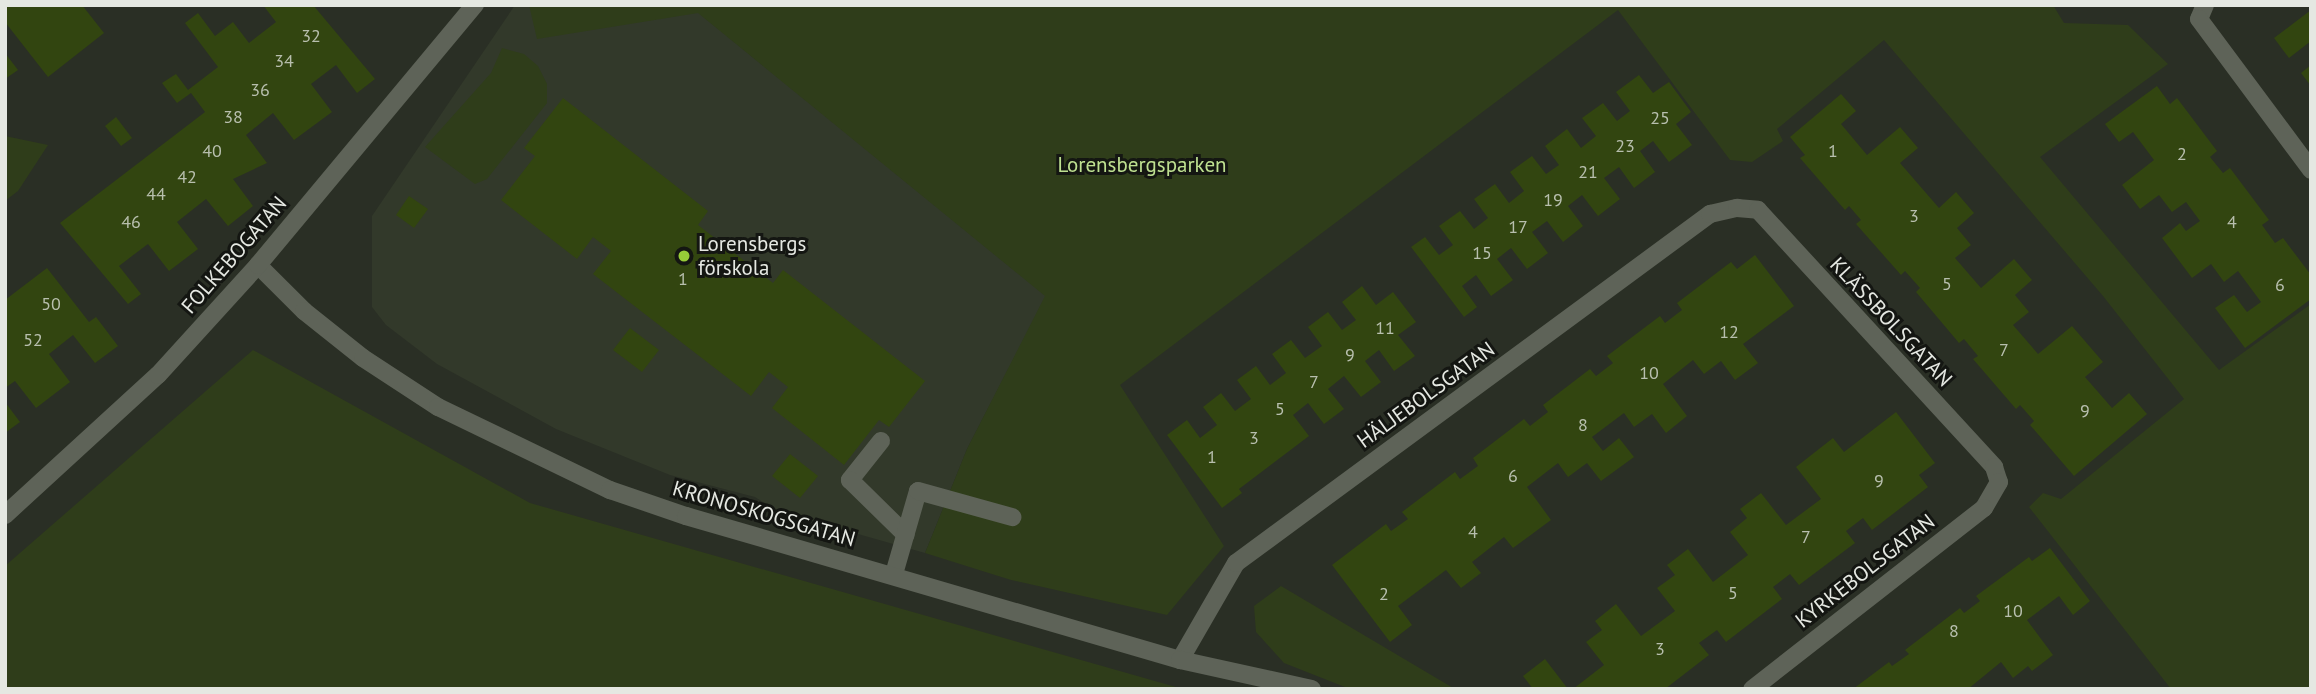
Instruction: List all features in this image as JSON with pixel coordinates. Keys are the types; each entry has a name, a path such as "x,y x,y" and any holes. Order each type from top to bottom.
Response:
{"street":[{"name":"FOLKEBOGATAN","path":"5,515 158,375 258,265 475,5"},
{"path":"2202,12 2311,170"},
{"name":"KLÄSSBOLSGATAN","path":"1737,208 1758,210 1994,467 1999,482"},
{"name":"HÄLJEBOLSGATAN","path":"1180,660 1236,563 1710,214 1737,208"},
{"name":"KRONOSKOGSGATAN","path":"258,265 304,311 363,358 438,407 610,490 686,516 1180,660 1312,689"},
{"path":"881,440 850,480 906,535"},
{"name":"KYRKEBOLSGATAN","path":"1752,689 1984,508 1999,482"},
{"path":"894,575 918,491 1012,517"}],"shaded area":[{"name":"Lorensbergs förskola","path":"515,5 689,5 1046,296 967,449 925,553 777,511 755,497 670,475 556,429 437,364 386,325 372,307 372,216"}],"green space":[{"name":"Lorensbergsparken","path":"529,5 2053,5 2064,23 2128,25 2168,64 2040,157 2219,370 2311,304 2311,689 2171,689 2029,507 2043,493 2061,499 2184,399 2103,296 1884,40 1777,129 1783,141 1752,162 1730,160 1618,10 1120,385 1224,546 1167,615 1011,580 925,553 967,449 1045,296 698,13 537,39"},
{"path":"502,48 524,54 538,66 547,84 547,103 487,179 475,184 425,147 491,73"},
{"path":"5,136 48,145 18,191 5,201"},
{"path":"253,350 530,503 1183,689 5,689 5,566"},
{"path":"1281,586 1455,689 1350,689 1284,663 1256,632 1254,606"}],"building":[{"path":"5,5 82,5 104,33 48,77 5,22"},
{"path":"263,5 313,5 375,79 357,93 336,65 311,84 332,112 294,140 273,113 246,135 267,163 233,179 253,206 228,226 206,199 177,222 198,249 169,271 148,244 119,266 141,294 128,304 60,223 205,112 191,93 177,103 162,83 176,74 188,90 218,67 185,23 198,13 215,36 233,22 249,43 276,22"},
{"path":"2311,10 2311,41 2289,58 2274,38"},
{"path":"5,53 18,70 5,79"},
{"path":"2311,65 2311,86 2301,73"},
{"path":"1639,75 1653,93 1669,82 1691,112 1676,124 1692,145 1669,162 1653,141 1640,151 1655,172 1634,188 1619,167 1604,178 1620,199 1598,216 1582,195 1568,206 1583,226 1563,242 1547,221 1532,232 1548,253 1527,269 1511,248 1497,259 1513,280 1491,296 1476,275 1462,286 1477,307 1464,317 1411,247 1425,237 1439,255 1453,245 1439,226 1460,211 1474,229 1488,218 1474,199 1495,184 1509,203 1524,191 1510,172 1532,156 1546,174 1559,165 1545,146 1567,129 1581,148 1596,136 1582,118 1603,103 1617,121 1630,111 1616,92"},
{"path":"2157,86 2170,104 2177,98 2217,151 2210,157 2223,173 2230,168 2269,220 2262,225 2275,243 2283,238 2311,275 2311,299 2245,348 2215,308 2234,295 2247,312 2261,302 2238,271 2224,282 2211,264 2192,278 2162,238 2180,223 2186,231 2200,221 2186,202 2172,212 2159,195 2140,209 2122,185 2154,160 2133,132 2119,142 2105,124"},
{"path":"1841,94 1856,111 1841,124 1867,155 1900,127 1918,148 1900,163 1939,208 1956,192 1974,213 1957,228 1971,245 1955,258 1981,288 2014,259 2032,280 2015,295 2029,312 2013,325 2038,354 2072,326 2103,362 2085,377 2112,408 2129,393 2147,414 2074,476 2030,425 2034,421 2020,405 2016,409 1973,359 1978,356 1964,339 1959,343 1916,292 1920,288 1905,271 1901,275 1856,224 1861,220 1849,206 1845,210 1800,158 1805,155 1790,137"},
{"path":"563,98 708,211 698,225 773,283 783,270 925,381 889,427 879,420 844,465 772,408 788,387 769,372 751,396 593,274 611,251 593,237 577,259 501,200 535,156 524,148"},
{"path":"116,117 132,138 121,146 105,126"},
{"path":"409,196 428,209 414,228 396,215"},
{"path":"1755,255 1794,306 1743,344 1758,363 1735,380 1721,361 1704,374 1693,360 1663,384 1687,416 1666,433 1652,414 1634,427 1624,413 1592,437 1603,451 1619,438 1634,457 1601,481 1587,463 1568,477 1558,463 1527,487 1551,520 1513,548 1504,537 1472,562 1481,573 1461,588 1446,570 1398,606 1412,625 1390,642 1332,565 1386,524 1391,531 1408,519 1402,512 1455,472 1460,479 1478,466 1473,458 1524,419 1530,426 1548,412 1543,405 1590,369 1596,376 1613,363 1607,356 1660,316 1665,323 1682,310 1677,303 1731,262 1737,269"},
{"path":"47,268 89,322 96,317 118,346 95,363 73,335 49,354 70,382 36,408 15,381 5,388 5,300"},
{"path":"1362,286 1376,305 1393,292 1416,322 1398,335 1415,356 1394,371 1379,350 1365,361 1381,382 1361,397 1344,376 1328,389 1344,409 1324,424 1308,403 1293,415 1309,436 1239,489 1242,493 1222,508 1167,435 1187,420 1200,438 1217,425 1203,407 1221,393 1235,411 1251,399 1237,380 1256,366 1270,385 1286,373 1272,354 1291,340 1305,358 1322,346 1308,327 1328,312 1342,330 1356,320 1342,302"},
{"path":"630,328 659,350 642,372 613,350"},
{"path":"5,402 20,422 5,433"},
{"path":"1896,412 1935,463 1919,475 1928,487 1872,530 1863,518 1846,531 1855,543 1799,585 1790,574 1773,587 1782,599 1726,642 1717,630 1699,643 1709,655 1665,689 1573,689 1604,665 1586,642 1602,630 1595,621 1616,604 1641,636 1675,611 1657,588 1675,575 1667,565 1688,549 1713,582 1748,555 1730,532 1747,518 1740,509 1761,493 1786,525 1821,499 1796,467 1833,438 1844,452"},
{"path":"790,454 818,476 800,498 772,476"},
{"path":"2050,548 2090,601 2073,615 2059,596 2027,620 2053,655 2032,671 2028,666 2013,678 2001,662 1968,689 1853,689 1889,662 1892,666 1909,654 1905,650 1960,608 1964,613 1980,601 1976,596 2029,557 2032,561"},
{"path":"1545,659 1568,689 1533,689 1523,676"}],"place":[{"name":"Lorensbergs förskola","path":"684,256"}]}
